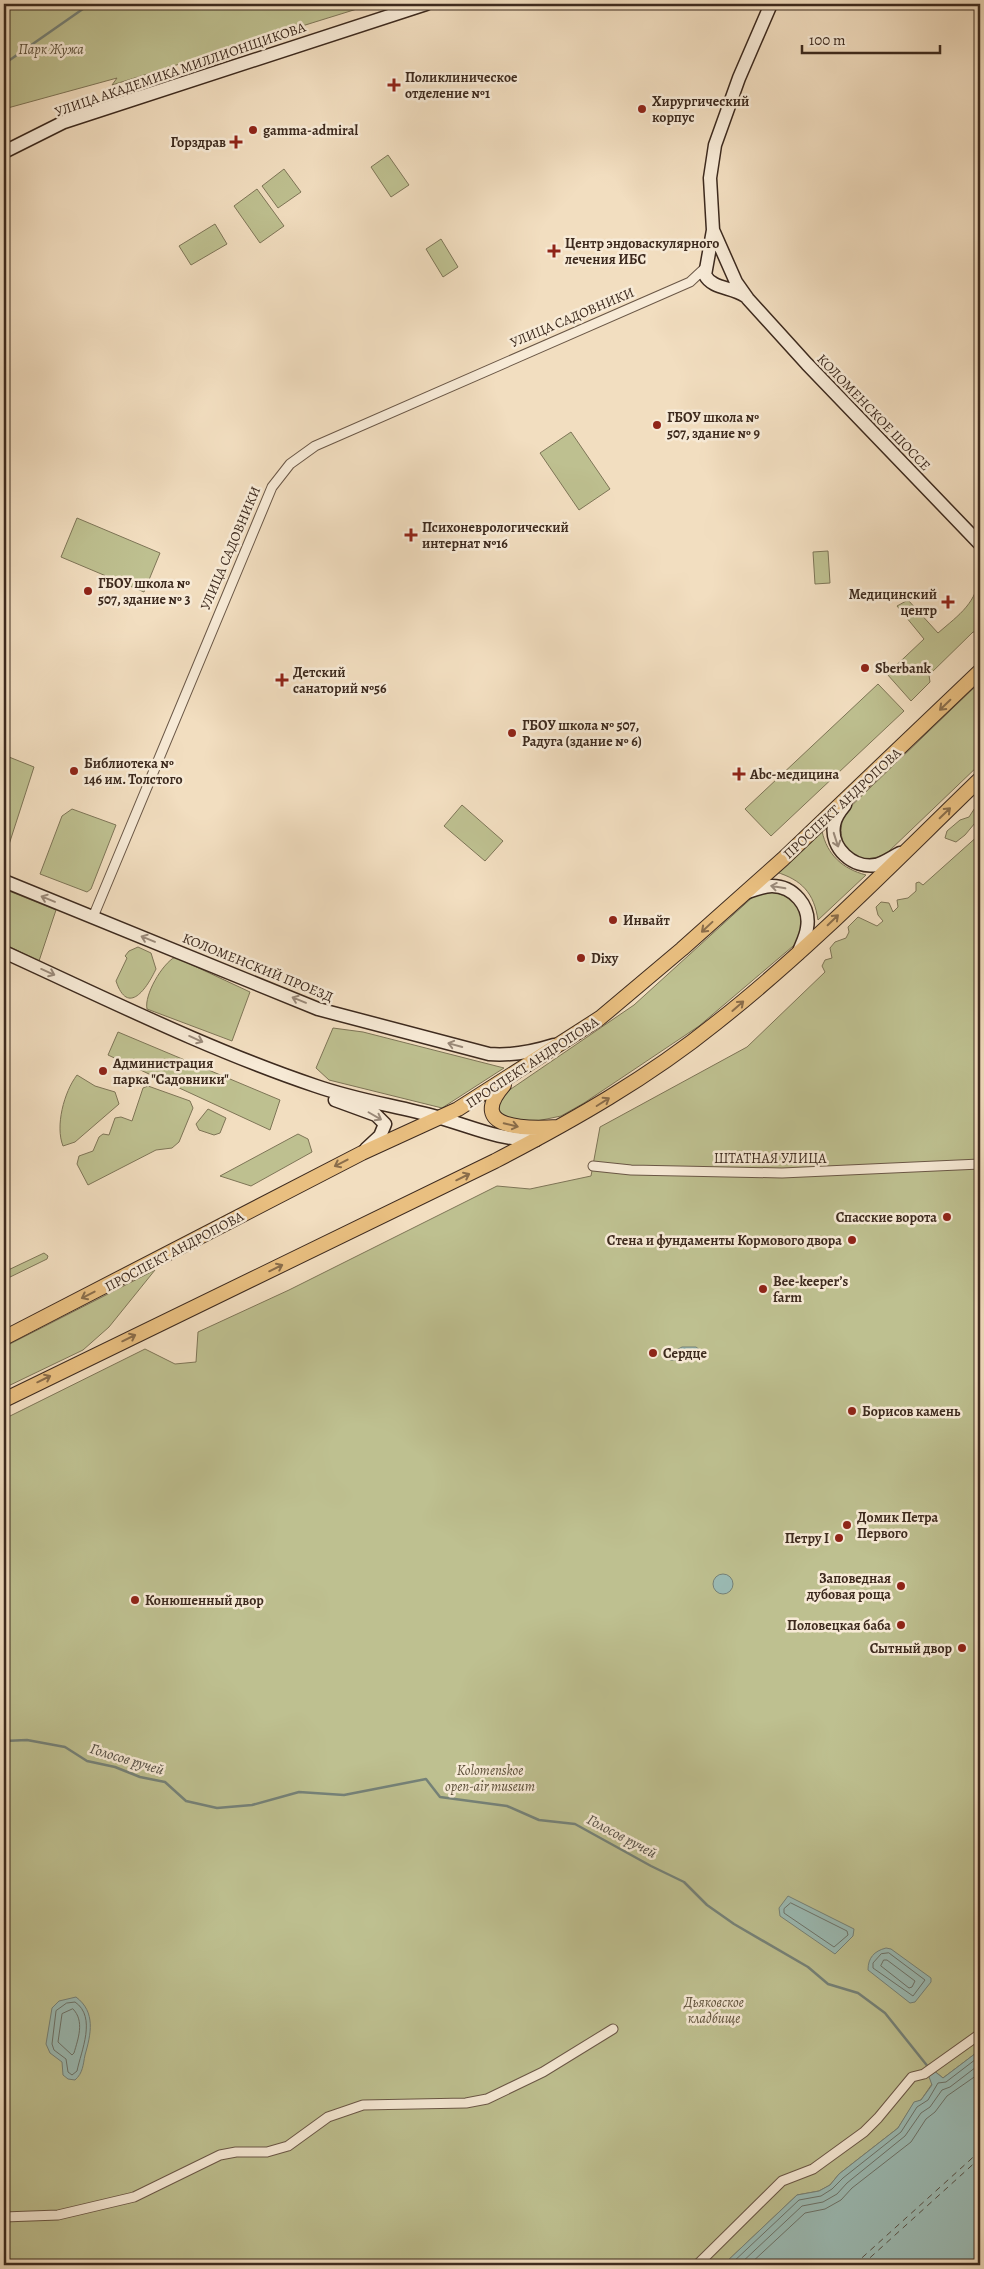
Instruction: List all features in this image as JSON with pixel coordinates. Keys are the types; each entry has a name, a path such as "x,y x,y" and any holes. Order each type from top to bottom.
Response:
{"main road":[{"name":"УЛИЦА АКАДЕМИКА МИЛЛИОНЩИКОВА","path":"4,152 64,122 426,4"},
{"path":"713,230 729,265 728,281 714,284 706,278 705,266 711,249 713,230 710,178 715,145 739,78 771,4"},
{"path":"705,266 715,258 729,265"},
{"name":"КОЛОМЕНСКОЕ ШОССЕ","path":"729,265 736,282 748,299 807,364 980,544"},
{"name":"КОЛОМЕНСКОЕ ШОССЕ","path":"714,284 733,290 748,299"},
{"name":"ПРОСПЕКТ АНДРОПОВА","path":"4,1338 362,1153 458,1109 568,1040 600,1018 632,992 743,894 850,796 980,671"},
{"path":"4,1400 536,1140 561,1127 636,1081 708,1030 798,954 980,779"},
{"path":"850,796 836,817 834,828 837,845 849,858 860,864 878,865 910,847"},
{"name":"КОЛОМЕНСКИЙ ПРОЕЗД","path":"4,881 318,1008 489,1054 502,1055 531,1052 568,1040"},
{"path":"743,894 771,886 786,889 797,896 804,907 808,924 798,954"},
{"path":"4,952 238,1058 318,1087 437,1117 506,1139 536,1140"},
{"path":"512,1076 494,1099 492,1109 497,1120 521,1127 561,1127"},
{"path":"318,1087 324,1095 376,1115 385,1124 380,1136 362,1153"}],"street":[{"name":"УЛИЦА САДОВНИКИ","path":"93,916 272,487 290,464 315,446 690,282 705,266"},
{"name":"УЛИЦА САДОВНИКИ","path":"690,282 714,284"},
{"name":"ШТАТНАЯ УЛИЦА","path":"593,1166 631,1170 782,1173 980,1164"},
{"path":"4,2217 58,2215 134,2197 220,2156 236,2152 267,2152 288,2146 328,2117 363,2105 466,2103 487,2099 543,2072 613,2029"},
{"path":"697,2265 782,2181 813,2169 864,2132 912,2077 924,2074 980,2034"}],"green space":[{"name":"Парк Жужа","path":"4,4 373,4 112,85 117,78 4,109"},
{"path":"388,155 409,185 391,197 371,167"},
{"path":"284,169 301,192 278,208 262,186"},
{"path":"257,189 284,226 260,243 234,206"},
{"path":"215,224 227,244 191,265 179,246"},
{"path":"441,239 458,267 443,277 426,249"},
{"path":"571,432 610,489 579,510 540,453"},
{"path":"77,518 160,553 144,592 61,557"},
{"path":"828,551 830,583 815,584 813,552"},
{"path":"980,573 980,632 973,632 929,675 930,682 911,701 887,674 924,639 897,606 908,600 938,633 960,614 971,600"},
{"path":"980,682 980,764 887,853 875,858 855,856 843,843 841,833 846,811"},
{"path":"878,684 904,711 771,836 745,809"},
{"path":"4,755 34,767 4,860"},
{"path":"980,800 980,817 965,835 956,842 945,838 947,831 960,820 969,817"},
{"path":"462,805 503,841 485,861 444,826"},
{"path":"72,809 116,825 91,889 87,892 40,874 62,816"},
{"path":"822,831 824,840 837,860 850,869 866,875 818,920 813,902 805,889 793,879 776,872"},
{"name":"Kolomenskoe open-air museum","path":"980,834 980,2050 943,2078 933,2070 932,2084 921,2100 914,2103 898,2128 839,2174 830,2185 819,2191 797,2195 723,2265 4,2265 4,1419 145,1349 175,1364 196,1362 198,1332 289,1290 497,1186 530,1189 591,1176 600,1127 747,1047 825,972 822,966 825,960 832,958 830,948 835,942 846,938 849,932 848,927 858,917 877,926 883,921 878,915 876,907 881,902 889,903 893,912 898,907 897,900 908,898 916,891 916,883 919,882 923,885"},
{"path":"4,889 56,910 39,961 4,944"},
{"path":"767,890 786,897 798,906 802,921 799,941 699,1026 584,1103 561,1116 532,1122 511,1121 499,1114 499,1099 508,1091 634,1005 755,895"},
{"path":"138,947 151,953 156,969 143,991 132,998 126,997 121,992 116,981 127,958 125,956 129,951"},
{"path":"175,957 250,992 232,1041 147,1009 148,996 155,980 165,966"},
{"path":"333,1028 363,1032 504,1068 442,1108 329,1080 316,1068"},
{"path":"118,1032 280,1100 270,1130 108,1055"},
{"path":"77,1075 95,1086 115,1092 119,1104 75,1142 63,1146 60,1119 68,1090"},
{"path":"148,1086 190,1101 193,1108 179,1142 172,1148 156,1150 88,1185 77,1164 79,1156 93,1151 99,1137 103,1134 109,1135 115,1118 121,1117 132,1121 143,1088"},
{"path":"208,1109 226,1118 220,1133 214,1135 199,1130 196,1124"},
{"path":"298,1134 308,1139 312,1152 251,1186 220,1176"},
{"path":"44,1253 48,1256 47,1259 4,1280 4,1272"},
{"path":"155,1270 109,1327 83,1350 4,1388 4,1347"}],"water":[{"path":"682,1347 696,1347 700,1350 699,1354 688,1360 670,1360 669,1354"},
{"path":"723,1574 730,1577 733,1584 730,1591 723,1594 716,1591 713,1584 716,1577"},
{"path":"788,1896 854,1929 853,1936 835,1954 780,1916 779,1908"},
{"path":"886,1948 891,1949 931,1978 931,1982 915,2002 910,2003 868,1970 869,1962 873,1956 878,1951"},
{"path":"76,1997 87,2009 90,2031 82,2069 80,2075 75,2080 68,2079 63,2075 62,2062 50,2053 46,2044 52,2008 59,2001"},
{"path":"980,2050 980,2265 723,2265 797,2195 819,2191 830,2185 839,2174 898,2128 914,2102 921,2100 932,2085 928,2074 933,2070 943,2078"}],"waterway":[{"path":"4,64 90,4"},
{"name":"Голосов ручей","path":"4,1741 27,1740 65,1747 87,1761 115,1767 140,1777 165,1782 186,1801 217,1808 252,1805 299,1792 344,1795 426,1779 440,1797 507,1806 539,1820 575,1824 684,1882 707,1905 734,1924 808,1967 828,1984 858,1993 885,2013 929,2068"}],"ferry route":[{"path":"854,2265 980,2151"},
{"path":"862,2265 980,2158"}],"place":[{"name":"Поликлиническое отделение №1","path":"394,85"},
{"name":"Хирургический корпус","path":"642,109"},
{"name":"gamma-admiral","path":"253,130"},
{"name":"Горздрав","path":"236,142"},
{"name":"Центр эндоваскулярного лечения ИБС","path":"554,251"},
{"name":"ГБОУ школа № 507, здание № 9","path":"657,425"},
{"name":"Психоневрологический интернат №16","path":"411,535"},
{"name":"ГБОУ школа № 507, здание № 3","path":"88,591"},
{"name":"Медицинский центр","path":"948,602"},
{"name":"Sberbank","path":"865,668"},
{"name":"Детский санаторий №56","path":"282,680"},
{"name":"ГБОУ школа № 507, Радуга (здание № 6)","path":"512,733"},
{"name":"Библиотека № 146 им. Толстого","path":"74,771"},
{"name":"Abc-медицина","path":"739,774"},
{"name":"Инвайт","path":"613,920"},
{"name":"Dixy","path":"581,958"},
{"name":"Администрация парка \"Садовники\"","path":"103,1071"},
{"name":"Спасские ворота","path":"947,1217"},
{"name":"Стена и фундаменты Кормового двора","path":"852,1240"},
{"name":"Bee-keeper’s farm","path":"763,1289"},
{"name":"Сердце","path":"653,1353"},
{"name":"Борисов камень","path":"852,1411"},
{"name":"Домик Петра Первого","path":"847,1525"},
{"name":"Петру I","path":"839,1538"},
{"name":"Заповедная дубовая роща","path":"901,1586"},
{"name":"Конюшенный двор","path":"135,1600"},
{"name":"Половецкая баба","path":"901,1625"},
{"name":"Сытный двор","path":"962,1648"}],"park label":[{"name":"Дьяковское кладбище","path":"714,2010"}]}
